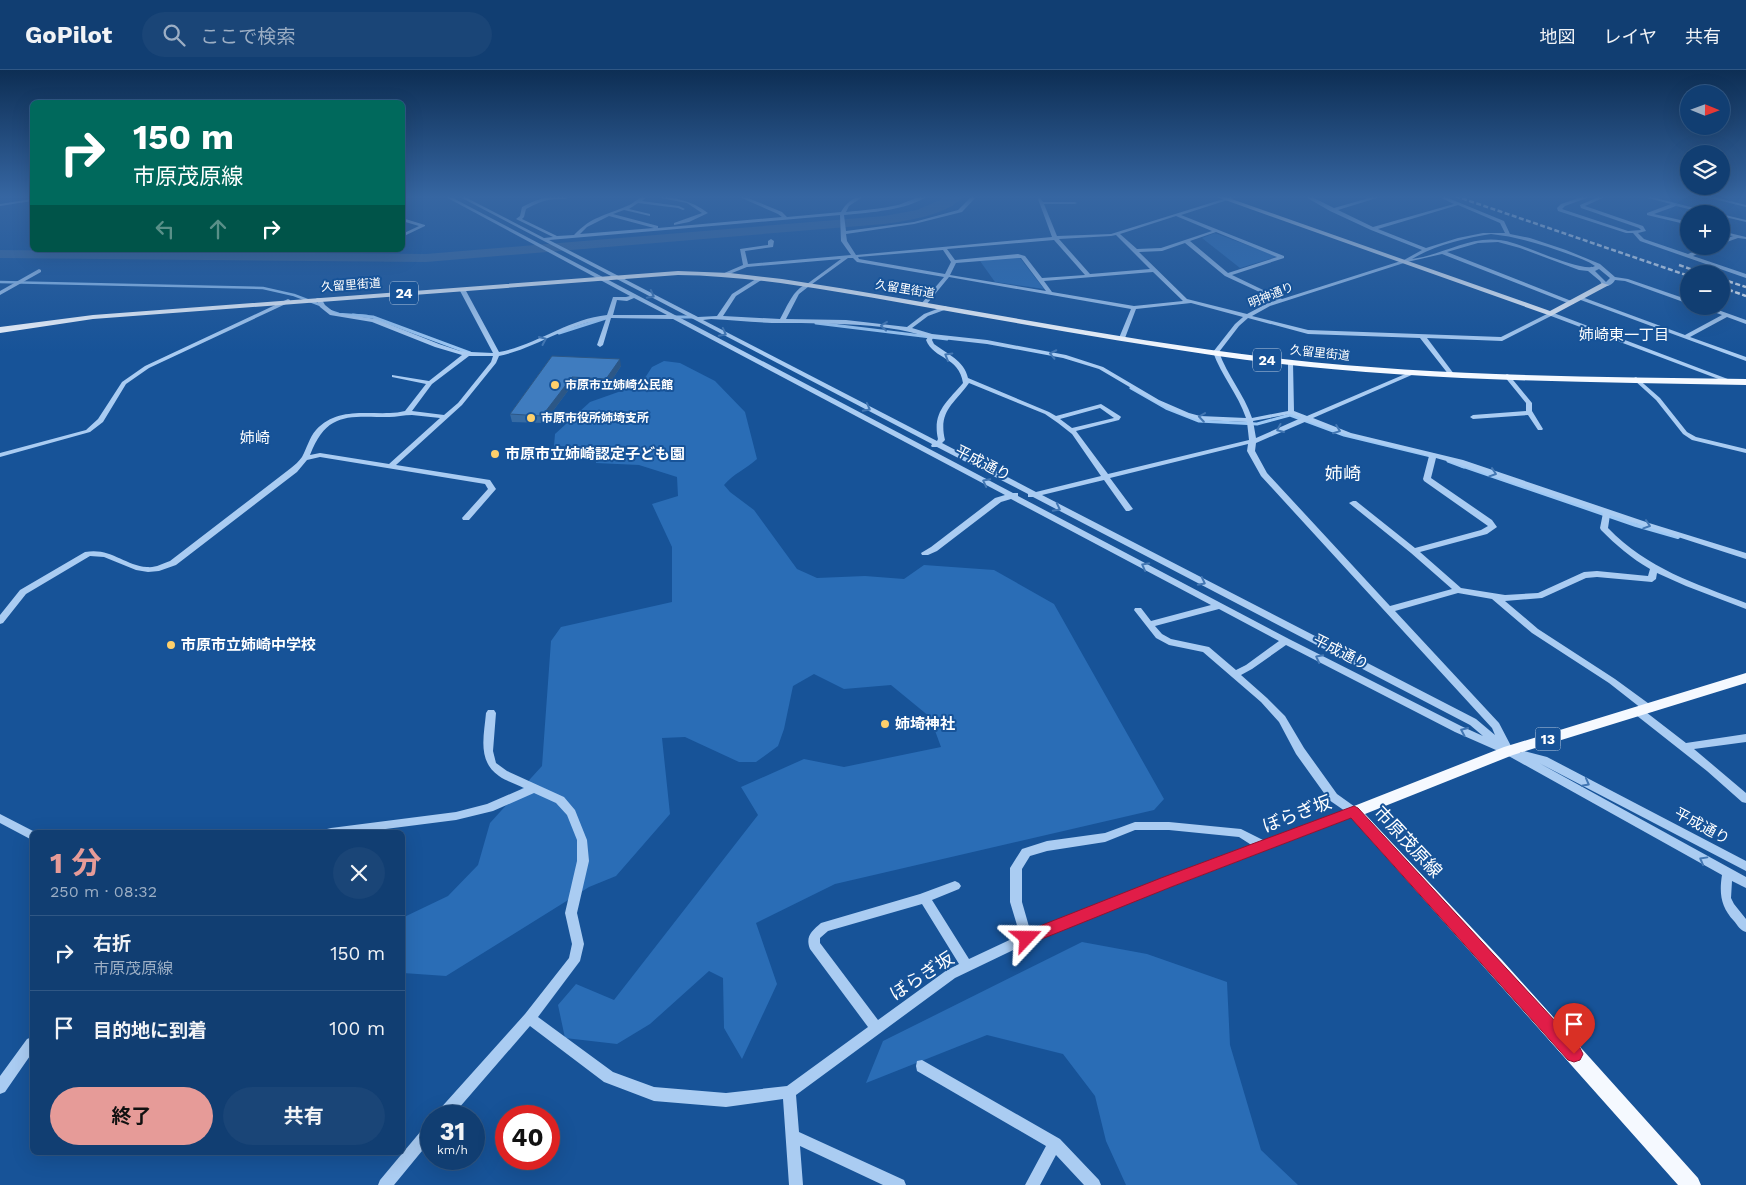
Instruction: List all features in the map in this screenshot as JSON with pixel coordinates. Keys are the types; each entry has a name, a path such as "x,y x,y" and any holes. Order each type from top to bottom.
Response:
{"main road":[{"path":"1368,248 1551,314 1605,285"},
{"name":"久留里街道","path":"0,330 93,317 319,299 678,273 725,274 807,285 1122,338 1290,363 1412,373 1746,382"},
{"name":"24","path":"1731,382 1746,389"},
{"name":"市原茂原線","path":"1691,1185 1496,966 1354,812 1509,751 1746,678"}],"street":[{"name":"平成通り","path":"544,248 634,296 677,314 696,319 1473,722 1509,751 1543,760 1746,866"},
{"name":"平成通り","path":"561,248 618,278 677,314 687,323 1286,641 1458,729 1509,751 1746,883"},
{"path":"746,266 742,250 756,248"},
{"path":"848,248 853,256 863,261 1134,308 1189,302 1308,332 1502,339 1551,314 1731,382"},
{"path":"725,274 746,266 944,248"},
{"path":"944,248 954,262"},
{"path":"1064,248 1088,275"},
{"path":"1133,248 1189,302"},
{"path":"1136,251 1165,248"},
{"path":"1194,248 1227,275 1280,300"},
{"path":"1227,275 1282,257 1259,248"},
{"path":"1421,248 1426,250"},
{"name":"明神通り","path":"1406,261 1410,256 1433,248"},
{"name":"明神通り","path":"1216,352 1237,325 1246,317 1280,300 1406,261 1418,260 1456,248"},
{"name":"明神通り","path":"1518,248 1574,267 1589,270"},
{"path":"1553,248 1598,264 1613,278 1626,280 1680,299"},
{"path":"1665,248 1745,275"},
{"path":"1443,252 1572,303"},
{"path":"783,320 797,293 844,258 853,256"},
{"path":"954,262 1023,257 1051,294"},
{"path":"924,304 947,276 954,262"},
{"path":"1589,270 1597,269 1598,264"},
{"path":"1041,280 1155,270"},
{"path":"1589,270 1602,280 1605,285 1611,282 1613,278"},
{"path":"0,293 39,271"},
{"path":"719,317 734,295 762,278"},
{"path":"462,290 497,354"},
{"path":"600,345 615,298 627,299 634,296"},
{"path":"1580,298 1746,359"},
{"path":"319,299 321,308 328,313 368,319 468,354 497,354 526,348 585,321 609,317 677,314"},
{"path":"0,455 88,431 100,424 123,385 131,377 147,367 288,302"},
{"path":"908,329 926,315 945,308"},
{"path":"1122,338 1134,308"},
{"path":"1685,337 1727,316 1746,322"},
{"path":"696,319 719,317 833,321 908,329 931,336 987,342 1064,356 1101,368 1157,401 1187,415 1200,418 1250,420 1291,412 1349,434 1433,455 1515,480 1607,512 1746,556"},
{"path":"926,451 942,440 939,431 939,418 966,383 958,362 931,345 929,340 931,336"},
{"path":"1422,336 1451,374"},
{"path":"1216,352 1218,360 1250,420 1254,441 1251,451 1264,474 1496,726 1509,751"},
{"path":"407,412 430,383 468,354"},
{"path":"391,466 460,404 487,371 497,354"},
{"path":"1290,363 1291,412"},
{"path":"925,553 934,549 998,500 1011,495 1033,495 1254,441 1412,373"},
{"path":"394,376 430,383"},
{"path":"1507,376 1529,403 1531,413 1540,429"},
{"path":"966,380 1002,393 1047,412 1056,418 1071,430 1128,509"},
{"path":"1636,380 1658,400 1694,440 1746,451"},
{"path":"1056,418 1102,406 1118,417 1117,419 1071,430"},
{"path":"0,621 23,592 88,554 99,552 132,566 146,569 157,569 172,563 294,470 305,458 311,440 317,431 336,418 369,413 389,415 407,412 446,418"},
{"path":"1473,417 1531,413"},
{"path":"305,458 320,455 487,482 492,488 466,518"},
{"path":"1414,551 1484,532 1493,527 1489,522 1427,478 1433,455"},
{"path":"1353,503 1414,551 1458,590"},
{"path":"1607,512 1604,528 1613,538 1654,568 1746,606"},
{"path":"1390,609 1458,590 1495,597 1539,596 1584,574 1652,579 1654,568"},
{"path":"1495,597 1535,631 1612,681 1685,747 1741,791 1746,799"},
{"path":"1150,624 1219,606"},
{"path":"1138,610 1159,636 1169,642 1206,650 1236,674 1282,720 1300,751 1333,797 1354,812"},
{"path":"1236,674 1249,668 1286,641"},
{"path":"453,1105 529,1018 574,961 578,944 571,913 583,861 582,840 571,813 560,800 503,774 492,765 488,751 491,713"},
{"path":"1685,747 1746,738"},
{"path":"347,830 456,816 489,808 533,789"},
{"name":"ぼらぎ坂","path":"529,1018 609,1077 654,1094 726,1100 789,1092 951,974 1027,938 1354,812"},
{"path":"0,818 30,835"},
{"path":"1027,938 1016,902 1016,868 1026,852 1047,846 1105,837 1135,826 1169,826 1241,833 1263,846"},
{"path":"1728,874 1724,894 1727,904 1746,927"},
{"path":"876,1028 814,945 814,936 825,927 925,898 955,886"},
{"path":"925,898 967,967"},
{"path":"0,1088 30,1046"},
{"path":"922,1066 1055,1144 1094,1185"},
{"path":"789,1092 796,1185"},
{"path":"793,1136 899,1185"},
{"path":"385,1185 420,1143"},
{"path":"1032,1185 1055,1144"}],"shaded area":[{"path":"1215,248 1255,248 1276,256 1276,257 1240,268"},
{"path":"1020,258 1044,289 995,282 980,261"},
{"path":"664,361 680,363 715,381 745,412 757,459 724,485 730,492 754,510 797,569 817,578 865,576 904,579 924,565 994,570 1054,604 1164,799 1154,810 835,884 756,923 777,984 742,1059 724,1028 723,978 709,971 650,1024 617,1044 565,1038 558,1005 576,984 614,1000 758,815 741,787 804,759 844,767 941,747 930,717 891,685 844,689 814,674 793,686 784,729 778,746 756,762 739,762 685,737 662,738 670,814 616,876 589,887 446,976 405,973 405,917 448,896 478,865 490,823 542,766 551,641 561,627 672,602 672,547 652,504 678,496 677,477 639,465 596,463 597,447 554,446 555,434 590,402 641,384 652,367"},
{"path":"1082,942 1147,954 1227,982 1230,1045 1261,1150 1298,1185 1126,1185 1106,1141 1095,1096 1063,1054 987,1035 866,1083 883,1041"}],"building":[{"name":"市原市立姉崎公民館","path":"552,356 620,359 606,379 572,377 542,416 510,414"}],"waterway":[{"path":"0,254 426,258 546,248"},
{"path":"0,282 263,288 294,295 323,306"},
{"path":"330,311 353,315"},
{"path":"353,315 367,316"},
{"path":"353,315 373,317 470,353"},
{"path":"674,317 694,317"},
{"path":"559,333 606,318"},
{"path":"816,323 947,339"},
{"path":"1131,388 1166,408 1199,421 1257,424 1290,415 1344,435 1431,456"},
{"path":"1448,461 1464,467"},
{"path":"1461,465 1636,525 1678,537"}],"railway":[{"path":"1607,248 1680,273"},
{"path":"1730,282 1746,287"},
{"path":"1730,290 1746,296"}],"place":[{"name":"市原市立姉崎公民館","path":"555,385"},
{"name":"市原市役所姉埼支所","path":"531,418"},
{"name":"市原市立姉崎認定子ども園","path":"495,454"},
{"name":"市原市立姉崎中学校","path":"171,645"},
{"name":"姉埼神社","path":"885,724"}],"district":[{"name":"姉崎東一丁目","path":"1624,335"},
{"name":"姉崎","path":"255,438"},
{"name":"姉崎","path":"1343,474"}],"route":[{"path":"1027,938 1166,882 1354,812 1574,1054"}]}
